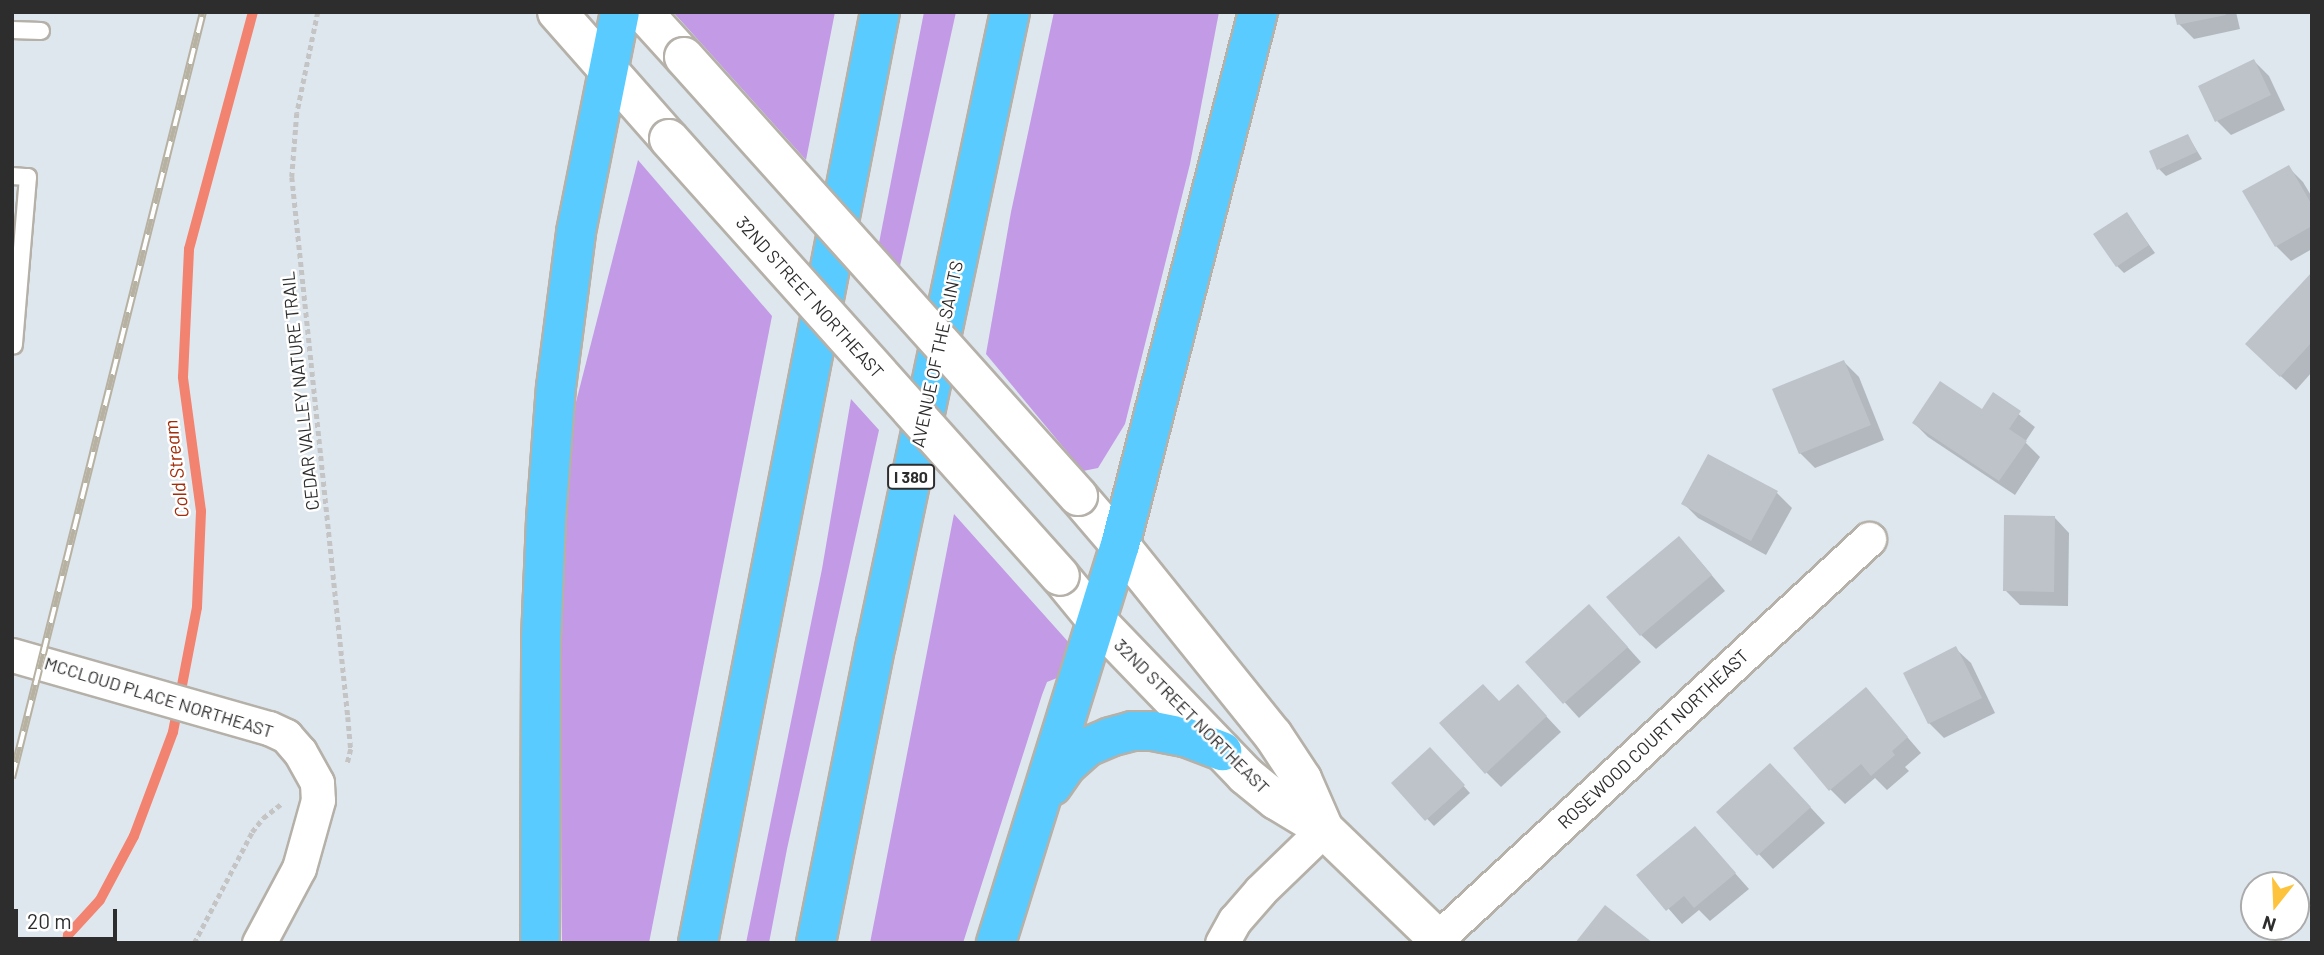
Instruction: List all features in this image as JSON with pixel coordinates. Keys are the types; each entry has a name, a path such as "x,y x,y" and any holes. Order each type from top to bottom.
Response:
{"highway":[{"path":"540,943 541,639 548,492 567,292 620,12"},
{"path":"698,943 880,12"},
{"name":"AVENUE OF THE SAINTS","path":"816,943 876,644 1010,12"},
{"path":"996,943 1120,545 1258,14"},
{"path":"1040,802 1066,766 1087,747 1110,737 1153,731 1185,737 1222,751"}],"main road":[{"name":"32ND STREET NORTHEAST","path":"557,12 1060,576 1097,621 1222,751 1276,800 1324,829"},
{"name":"32ND STREET NORTHEAST","path":"643,12 1120,545 1273,735 1301,779 1324,829"},
{"path":"1324,829 1440,941"}],"street":[{"name":"ROSEWOOD COURT NORTHEAST","path":"1440,941 1869,539"},
{"name":"MCCLOUD PLACE NORTHEAST","path":"12,655 249,721 286,736 311,768 317,783 318,800 307,847 259,943"},
{"path":"1222,943 1235,920 1260,891 1324,829"}],"lane":[{"path":"12,30 41,31"},
{"path":"12,176 28,177 14,345"}],"path":[{"name":"CEDAR VALLEY NATURE TRAIL","path":"318,12 296,113 292,177 351,749 344,768"},
{"path":"194,943 252,832 262,818 287,801"}],"shaded area":[{"path":"673,12 835,12 806,160 692,33"},
{"path":"924,12 956,12 900,266 879,243"},
{"path":"1054,12 1219,12 1190,164 1125,424 1098,468 1083,471 986,354 1011,212"},
{"path":"638,160 772,316 649,943 562,943 560,543 576,402"},
{"path":"851,399 879,430 787,849 769,943 746,943 822,569"},
{"path":"954,514 1071,645 1062,676 1047,682 1042,695 963,943 870,943"}],"building":[{"path":"2174,12 2225,12 2226,15 2177,25"},
{"path":"2254,59 2271,95 2215,122 2198,86"},
{"path":"2188,134 2197,152 2157,170 2149,151"},
{"path":"2289,165 2312,205 2312,226 2275,247 2242,191"},
{"path":"2127,212 2149,245 2116,267 2093,234"},
{"path":"2312,272 2312,342 2280,377 2245,344"},
{"path":"1844,360 1871,425 1799,454 1772,389"},
{"path":"1940,381 1982,409 1993,392 2021,411 2009,429 2027,441 1999,481 1912,423"},
{"path":"1708,454 1778,491 1751,541 1681,504"},
{"path":"2004,515 2055,516 2054,592 2003,591"},
{"path":"1679,536 1712,575 1640,636 1606,597"},
{"path":"1589,604 1628,647 1563,704 1525,662"},
{"path":"1956,646 1982,698 1928,724 1903,673"},
{"path":"1483,684 1499,701 1518,684 1547,716 1485,774 1439,723"},
{"path":"1866,687 1908,737 1892,751 1895,755 1871,776 1861,764 1829,791 1793,748"},
{"path":"1430,747 1465,785 1425,821 1391,783"},
{"path":"1770,763 1811,807 1757,856 1716,812"},
{"path":"1695,826 1736,873 1694,908 1684,896 1666,911 1636,875"},
{"path":"1605,905 1653,943 1575,943"}],"waterway":[{"name":"Cold Stream","path":"67,943 68,935 100,900 134,836 173,732 197,607 201,511 183,377 189,249 253,12"}],"railway":[{"path":"12,778 203,12"}]}
